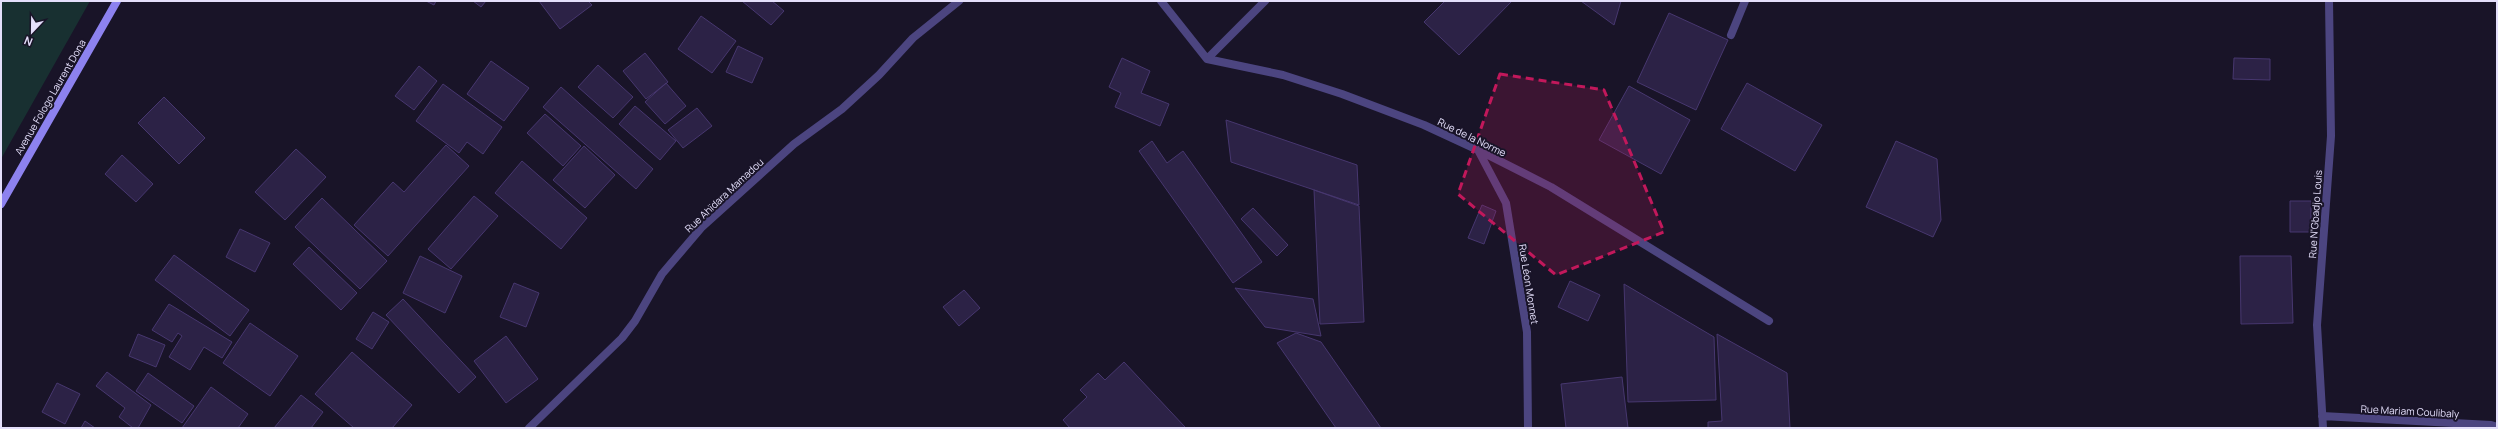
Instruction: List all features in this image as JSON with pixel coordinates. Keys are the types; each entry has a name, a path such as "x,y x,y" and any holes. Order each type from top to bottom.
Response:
{"main road":[{"name":"Avenue Fologo Laurent Dona","path":"1,204 117,1"}],"street":[{"name":"Rue Ahïdara Mamadou","path":"529,428 622,338 635,321 662,274 702,227 794,144 842,109 879,75 913,38 959,1"},
{"path":"1161,1 1207,59 1265,1"},
{"path":"1731,35 1745,1"},
{"name":"Rue N'Gbadjo Louis","path":"2323,428 2317,325 2331,136 2329,1"},
{"name":"Rue de la Norme","path":"1207,59 1283,75 1342,94 1424,125 1478,150 1551,187 1769,321"},
{"name":"Rue Léon Monnet","path":"1478,150 1506,203 1527,332 1528,428"},
{"name":"Rue Mariam Coulibaly","path":"2322,416 2492,425 2497,427"}],"highlighted area":[{"path":"1500,74 1604,90 1664,232 1556,275 1458,194"}],"green space":[{"path":"1,1 90,1 1,159"}],"building":[{"path":"426,1 436,1 434,5"},
{"path":"473,1 486,1 481,7"},
{"path":"539,1 588,1 592,5 560,29"},
{"path":"742,1 772,1 784,11 771,25"},
{"path":"1445,1 1512,1 1459,55 1424,22"},
{"path":"1581,1 1621,1 1614,25"},
{"path":"1669,13 1728,40 1696,110 1637,82"},
{"path":"701,16 736,41 712,73 678,49"},
{"path":"738,46 763,58 752,83 726,72"},
{"path":"645,53 668,82 646,99 623,71"},
{"path":"1122,58 1150,71 1141,93 1169,104 1160,126 1115,107 1121,93 1109,87"},
{"path":"2234,58 2270,59 2270,80 2233,79"},
{"path":"491,61 529,88 504,121 467,94"},
{"path":"598,65 633,97 613,118 578,87"},
{"path":"419,66 437,81 414,110 395,96"},
{"path":"666,83 686,106 665,124 645,102"},
{"path":"1747,83 1822,125 1795,171 1721,129"},
{"path":"443,84 502,127 483,154 467,142 459,153 416,121"},
{"path":"1629,86 1690,120 1661,174 1599,140"},
{"path":"561,87 653,169 636,189 543,107"},
{"path":"164,97 205,138 179,164 138,123"},
{"path":"635,106 676,141 660,160 619,124"},
{"path":"697,108 712,126 683,148 668,130"},
{"path":"545,114 581,146 563,166 527,133"},
{"path":"1226,120 1357,165 1359,205 1231,162"},
{"path":"1152,141 1167,163 1183,151 1262,262 1233,283 1139,151"},
{"path":"1896,141 1937,159 1941,220 1933,237 1866,207"},
{"path":"446,145 469,166 388,256 354,225 393,182 404,192"},
{"path":"584,146 615,175 585,208 553,180"},
{"path":"296,149 326,177 285,220 255,192"},
{"path":"122,155 153,184 136,202 105,174"},
{"path":"522,161 587,218 561,249 495,193"},
{"path":"1314,190 1359,206 1364,322 1320,324"},
{"path":"474,196 498,216 451,269 428,249"},
{"path":"322,198 387,261 360,289 295,227"},
{"path":"2290,201 2311,201 2311,232 2290,232"},
{"path":"1482,205 1496,211 1484,244 1468,238"},
{"path":"1253,208 1288,245 1277,256 1241,219"},
{"path":"240,229 270,243 255,272 226,257"},
{"path":"309,247 357,293 341,310 293,264"},
{"path":"174,255 249,310 230,336 155,280"},
{"path":"420,256 462,276 445,313 403,293"},
{"path":"2240,256 2291,256 2293,323 2241,324"},
{"path":"1570,281 1600,295 1588,321 1558,307"},
{"path":"514,283 539,293 526,327 500,317"},
{"path":"1624,284 1714,337 1716,400 1628,402"},
{"path":"1235,288 1313,299 1321,336 1265,327"},
{"path":"964,290 980,308 959,326 943,307"},
{"path":"403,299 476,377 459,393 386,315"},
{"path":"169,304 232,342 222,358 204,347 190,370 169,357 182,336 178,333 172,342 152,330"},
{"path":"373,312 389,322 372,349 356,339"},
{"path":"250,323 298,356 270,396 223,363"},
{"path":"1296,333 1321,342 1381,428 1336,428 1277,343"},
{"path":"138,334 165,345 156,367 129,356"},
{"path":"1717,334 1787,373 1790,428 1708,428 1708,422 1722,421"},
{"path":"506,336 538,379 506,403 474,361"},
{"path":"352,352 412,405 392,428 354,428 315,394"},
{"path":"1124,362 1185,427 1184,428 1070,428 1063,420 1087,397 1080,390 1098,373 1105,380"},
{"path":"107,372 151,405 138,428 133,428 119,417 125,408 96,386"},
{"path":"148,373 194,406 182,423 136,391"},
{"path":"1622,377 1628,428 1566,428 1561,384"},
{"path":"57,383 80,394 65,424 42,412"},
{"path":"211,387 248,414 238,428 182,428"},
{"path":"301,395 323,412 311,428 274,428"},
{"path":"85,421 95,428 81,428"}]}
